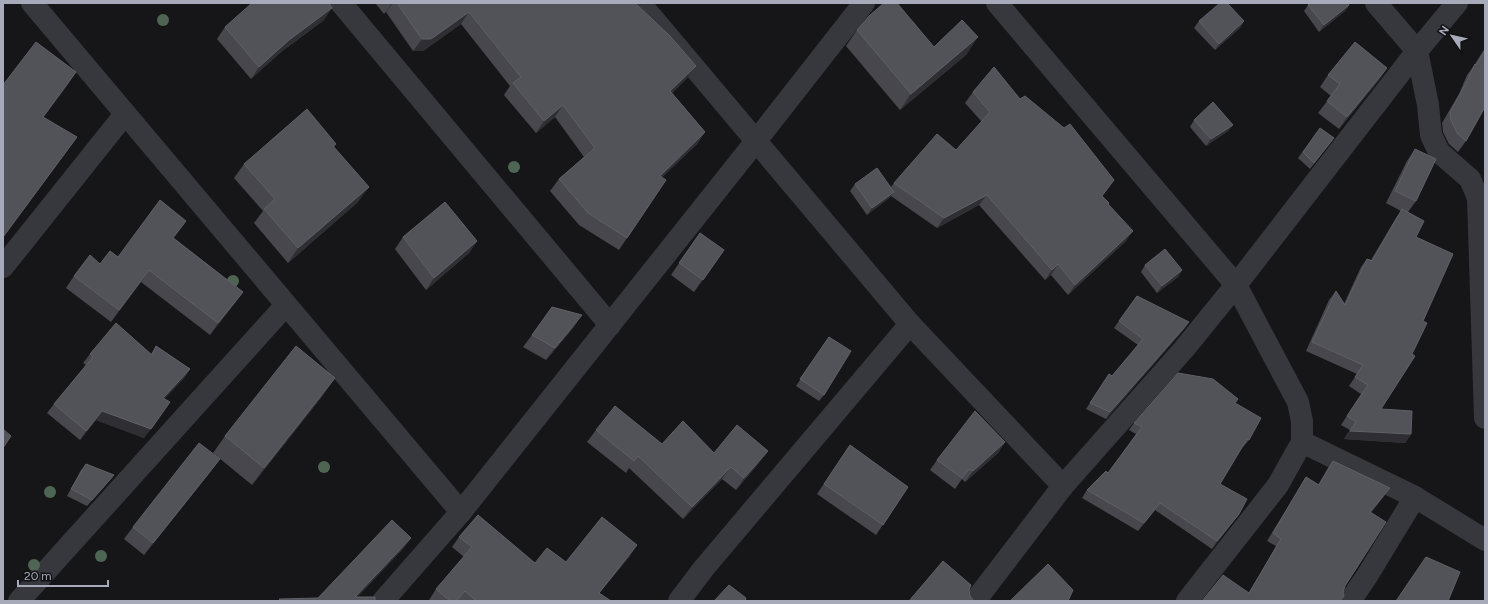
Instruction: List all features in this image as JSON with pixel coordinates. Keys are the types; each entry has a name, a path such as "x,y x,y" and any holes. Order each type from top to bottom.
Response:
{"street":[{"path":"32,3 460,512"},
{"path":"341,3 610,325"},
{"path":"640,3 910,324 1064,486"},
{"path":"384,601 460,512 610,325 864,3"},
{"path":"997,3 1236,285 1298,402 1302,420 1302,442 1278,485 1188,601"},
{"path":"1376,3 1417,51 1428,105 1431,135 1439,152 1470,179 1478,198 1485,418"},
{"path":"982,598 1064,486 1184,349 1236,285 1417,51 1457,3"},
{"path":"3,267 125,114"},
{"path":"19,601 286,305"},
{"path":"679,601 704,568 910,324"},
{"path":"1302,442 1415,497 1485,540"},
{"path":"1350,601 1415,497"},
{"path":"3,599 13,601"}],"building":[{"path":"252,3 329,3 332,8 289,40 259,67 225,27"},
{"path":"397,3 635,3 670,36 696,66 670,91 705,132 660,176 666,180 627,238 588,213 559,179 595,148 563,105 544,121 513,83 521,77 469,12 431,39 422,39"},
{"path":"884,3 897,3 934,47 962,20 978,37 911,94 857,30 869,16"},
{"path":"1220,3 1227,3 1244,21 1219,44 1199,21"},
{"path":"1311,3 1348,3 1349,5 1324,25 1308,5"},
{"path":"36,42 76,72 43,117 77,137 3,237 3,85"},
{"path":"1355,42 1387,68 1347,117 1327,101 1340,84 1328,75"},
{"path":"1485,50 1485,107 1466,141 1457,133 1451,120 1450,112 1475,64 1476,65"},
{"path":"994,67 1020,99 1025,96 1064,128 1070,124 1114,180 1102,196 1133,231 1075,285 1058,264 1052,270 987,195 944,218 894,183 937,134 956,150 990,112 973,92"},
{"path":"1213,102 1233,125 1211,139 1194,120"},
{"path":"307,109 336,144 333,146 369,187 298,248 264,209 275,199 244,164"},
{"path":"1320,128 1334,138 1314,163 1303,152"},
{"path":"1415,149 1436,159 1416,201 1395,191"},
{"path":"877,168 894,192 872,208 855,184"},
{"path":"160,200 186,221 173,238 243,292 218,323 149,270 119,310 74,276 90,255 100,264 110,251 118,257"},
{"path":"445,202 477,241 434,278 403,237"},
{"path":"1402,209 1424,221 1416,237 1453,254 1423,321 1427,323 1412,354 1415,356 1381,409 1412,411 1411,434 1350,431 1356,422 1347,416 1368,385 1355,377 1363,365 1312,342 1336,291 1345,305 1367,259 1372,261"},
{"path":"700,233 724,250 703,280 679,263"},
{"path":"1165,249 1182,270 1162,286 1145,265"},
{"path":"1137,296 1189,322 1110,412 1090,403 1109,374 1112,376 1143,339 1119,321"},
{"path":"552,307 582,315 555,348 532,335"},
{"path":"116,323 152,355 156,346 190,369 163,398 170,402 151,429 102,411 86,431 54,404 93,357 90,354"},
{"path":"829,337 851,351 824,395 800,379"},
{"path":"296,346 335,378 264,468 225,436"},
{"path":"1178,373 1213,379 1238,399 1235,403 1261,418 1249,440 1247,439 1220,484 1247,499 1239,514 1217,541 1160,503 1144,523 1087,490 1106,471 1108,473 1142,427 1134,423"},
{"path":"615,406 662,444 683,421 714,453 737,425 768,451 744,478 731,467 692,507 638,456 634,461 596,430"},
{"path":"975,411 1005,442 973,471 969,469 962,478 937,460"},
{"path":"3,429 11,436 3,448"},
{"path":"199,443 220,459 153,543 133,527"},
{"path":"850,445 908,487 883,525 824,484"},
{"path":"1333,461 1390,488 1370,512 1386,522 1345,586 1343,592 1344,596 1340,601 1202,601 1223,575 1249,593 1281,539 1273,533 1306,477 1319,485"},
{"path":"86,464 114,475 92,500 71,489"},
{"path":"478,515 535,563 547,548 566,562 602,517 637,545 599,593 611,601 476,601 465,591 456,601 450,601 436,589 472,547 459,537"},
{"path":"392,520 411,538 355,597 375,597 375,601 281,601 279,599 318,598"},
{"path":"1426,557 1460,572 1448,601 1396,601"},
{"path":"943,561 971,585 969,590 970,596 974,601 909,601"},
{"path":"1048,564 1073,590 1068,601 1010,601"},
{"path":"729,585 746,598 745,601 714,601"}]}
